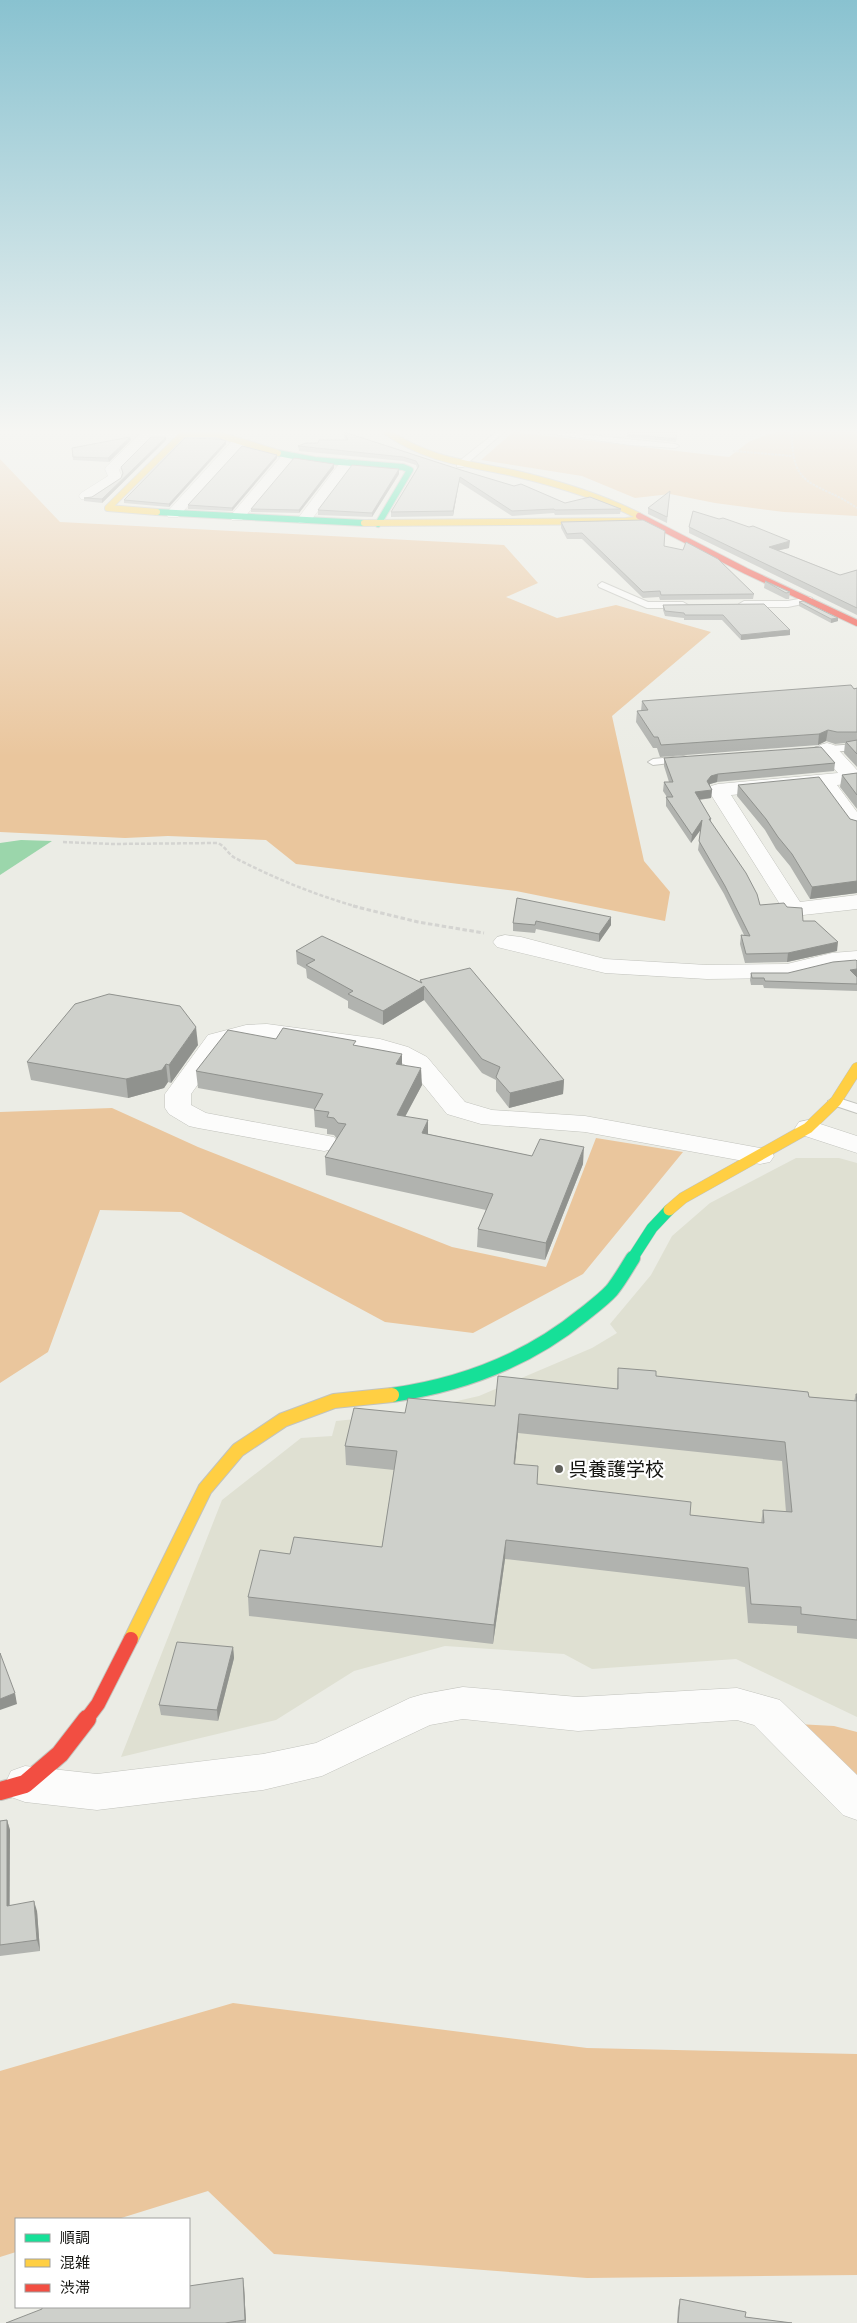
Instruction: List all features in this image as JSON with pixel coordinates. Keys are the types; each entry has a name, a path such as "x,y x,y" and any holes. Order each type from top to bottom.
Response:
{"street":[{"path":"687,540 857,623"},
{"path":"817,750 855,777"},
{"path":"855,777 718,790 794,909 857,902"},
{"path":"823,780 857,826"},
{"path":"498,938 571,959 605,966 707,972 787,971 832,960 857,958"},
{"path":"324,1143 198,1120 178,1108 178,1094 217,1040 246,1032 267,1031 380,1047 399,1052 418,1062 456,1108 490,1118 585,1124 760,1156"},
{"path":"12,1787 60,1754 98,1704 204,1489 238,1450 283,1420 334,1401 403,1394 442,1385 480,1373 531,1352 573,1325 611,1291 658,1220 683,1198 721,1175 760,1156 808,1128 824,1116 857,1068"},
{"path":"808,1128 857,1145"},
{"path":"12,1787 97,1792 263,1772 322,1759 424,1710 463,1703 578,1714 737,1704 766,1712 857,1802"}],"lane":[{"path":"602,585 647,606 694,605"},
{"path":"732,604 788,604 809,600"},
{"path":"817,750 857,746"},
{"path":"653,762 692,759"},
{"path":"835,1101 857,1109"}],"path":[{"path":"63,842 113,844 218,842 226,847 232,856 302,889 358,907 423,923 498,938"}],"shaded area":[{"path":"0,540 415,540 504,545 538,583 506,597 557,618 616,605 711,632 612,716 644,861 670,892 665,921 516,891 296,864 266,840 168,836 125,838 0,832"},
{"path":"21,840 52,841 0,875 0,843"},
{"path":"112,1108 198,1147 452,1247 546,1267 596,1138 683,1152 583,1274 473,1333 385,1322 181,1212 100,1210 48,1352 0,1383 0,1112"},
{"name":"呉養護学校","path":"796,1158 839,1158 857,1163 857,1717 736,1659 592,1669 564,1654 445,1646 354,1671 276,1720 121,1757 222,1500 301,1438 332,1436 336,1421 396,1415 479,1396 592,1348 617,1333 610,1324 651,1275 672,1236 710,1203"},
{"path":"779,1723 834,1726 857,1732 857,1802"},
{"path":"233,2003 587,2048 857,2054 857,2275 587,2278 274,2254 208,2191 121,2218 15,2218 15,2252 0,2257 0,2071"}],"building":[{"path":"590,540 664,540 664,546 683,550 686,542 718,559 754,594 661,595 660,591 643,592"},
{"path":"717,540 789,540 790,541 769,547 840,575 857,570 857,608"},
{"path":"765,581 790,592 786,593"},
{"path":"803,601 838,618 831,619 799,602"},
{"path":"764,604 790,630 741,635 723,615 685,615 684,613 665,611 663,605"},
{"path":"851,685 854,689 857,688 857,732 828,730 819,734 661,745 658,737 654,737 637,711 648,710 642,701"},
{"path":"857,740 857,754 846,742"},
{"path":"821,747 835,763 718,774 711,776 707,781 712,790 695,792 711,819 709,819 746,873 757,894 760,905 784,903 787,907 802,908 803,921 815,921 838,942 788,953 746,954 741,935 750,936 725,886 699,841 702,820 692,835 666,797 673,797 664,782 673,782 664,758"},
{"path":"857,773 857,795 842,775"},
{"path":"819,777 850,819 857,821 857,881 812,887 792,854 738,785"},
{"path":"517,898 611,917 599,934 536,921 535,925 513,923"},
{"path":"322,936 422,983 420,980 470,968 564,1080 510,1093 496,1077 500,1067 482,1059 424,986 383,1011 348,994 353,991 306,965 315,960 296,951"},
{"path":"856,960 857,969 850,970 857,977 857,984 765,981 764,978 752,978 751,973 788,973 833,962"},
{"path":"109,994 180,1006 196,1027 169,1065 166,1064 162,1070 126,1079 27,1062 75,1004"},
{"path":"283,1028 356,1041 353,1045 402,1054 396,1064 421,1068 397,1115 428,1120 422,1133 532,1156 540,1139 584,1147 546,1243 478,1229 493,1194 325,1157 346,1124 338,1123 334,1118 327,1117 329,1112 314,1110 323,1094 196,1071 228,1030 276,1039"},
{"path":"618,1368 656,1371 656,1376 808,1392 809,1397 857,1401 857,1620 801,1614 801,1607 751,1604 748,1568 506,1540 494,1625 248,1597 260,1550 290,1554 294,1537 382,1547 397,1451 345,1446 354,1408 405,1413 408,1398 495,1406 498,1376 618,1389","holes":["519,1414 785,1442 792,1512 763,1510 764,1523 690,1515 691,1502 537,1484 538,1466 514,1464"]},
{"path":"177,1642 233,1647 217,1710 159,1705"},
{"path":"0,1653 15,1693 0,1699"},
{"path":"7,1820 7,1906 34,1901 37,1940 0,1945 0,1821"},
{"path":"243,2278 245,2320 225,2323 6,2323 42,2308 190,2308 190,2286"},
{"path":"680,2299 746,2312 745,2317 792,2323 678,2323"}],"traffic: fast":[{"path":"392,1395 419,1391 472,1377 524,1354 549,1340 571,1325 610,1293 652,1228 669,1210"}],"traffic: slow":[{"path":"669,1210 683,1198 808,1128 836,1101 857,1068"},
{"path":"131,1639 205,1489 238,1450 283,1420 334,1401 392,1395"}],"traffic: jam":[{"path":"686,540 746,571 857,623"},
{"path":"0,1791 25,1784 60,1754 98,1704 131,1639"}],"place":[{"name":"呉養護学校","path":"559,1469"}]}
